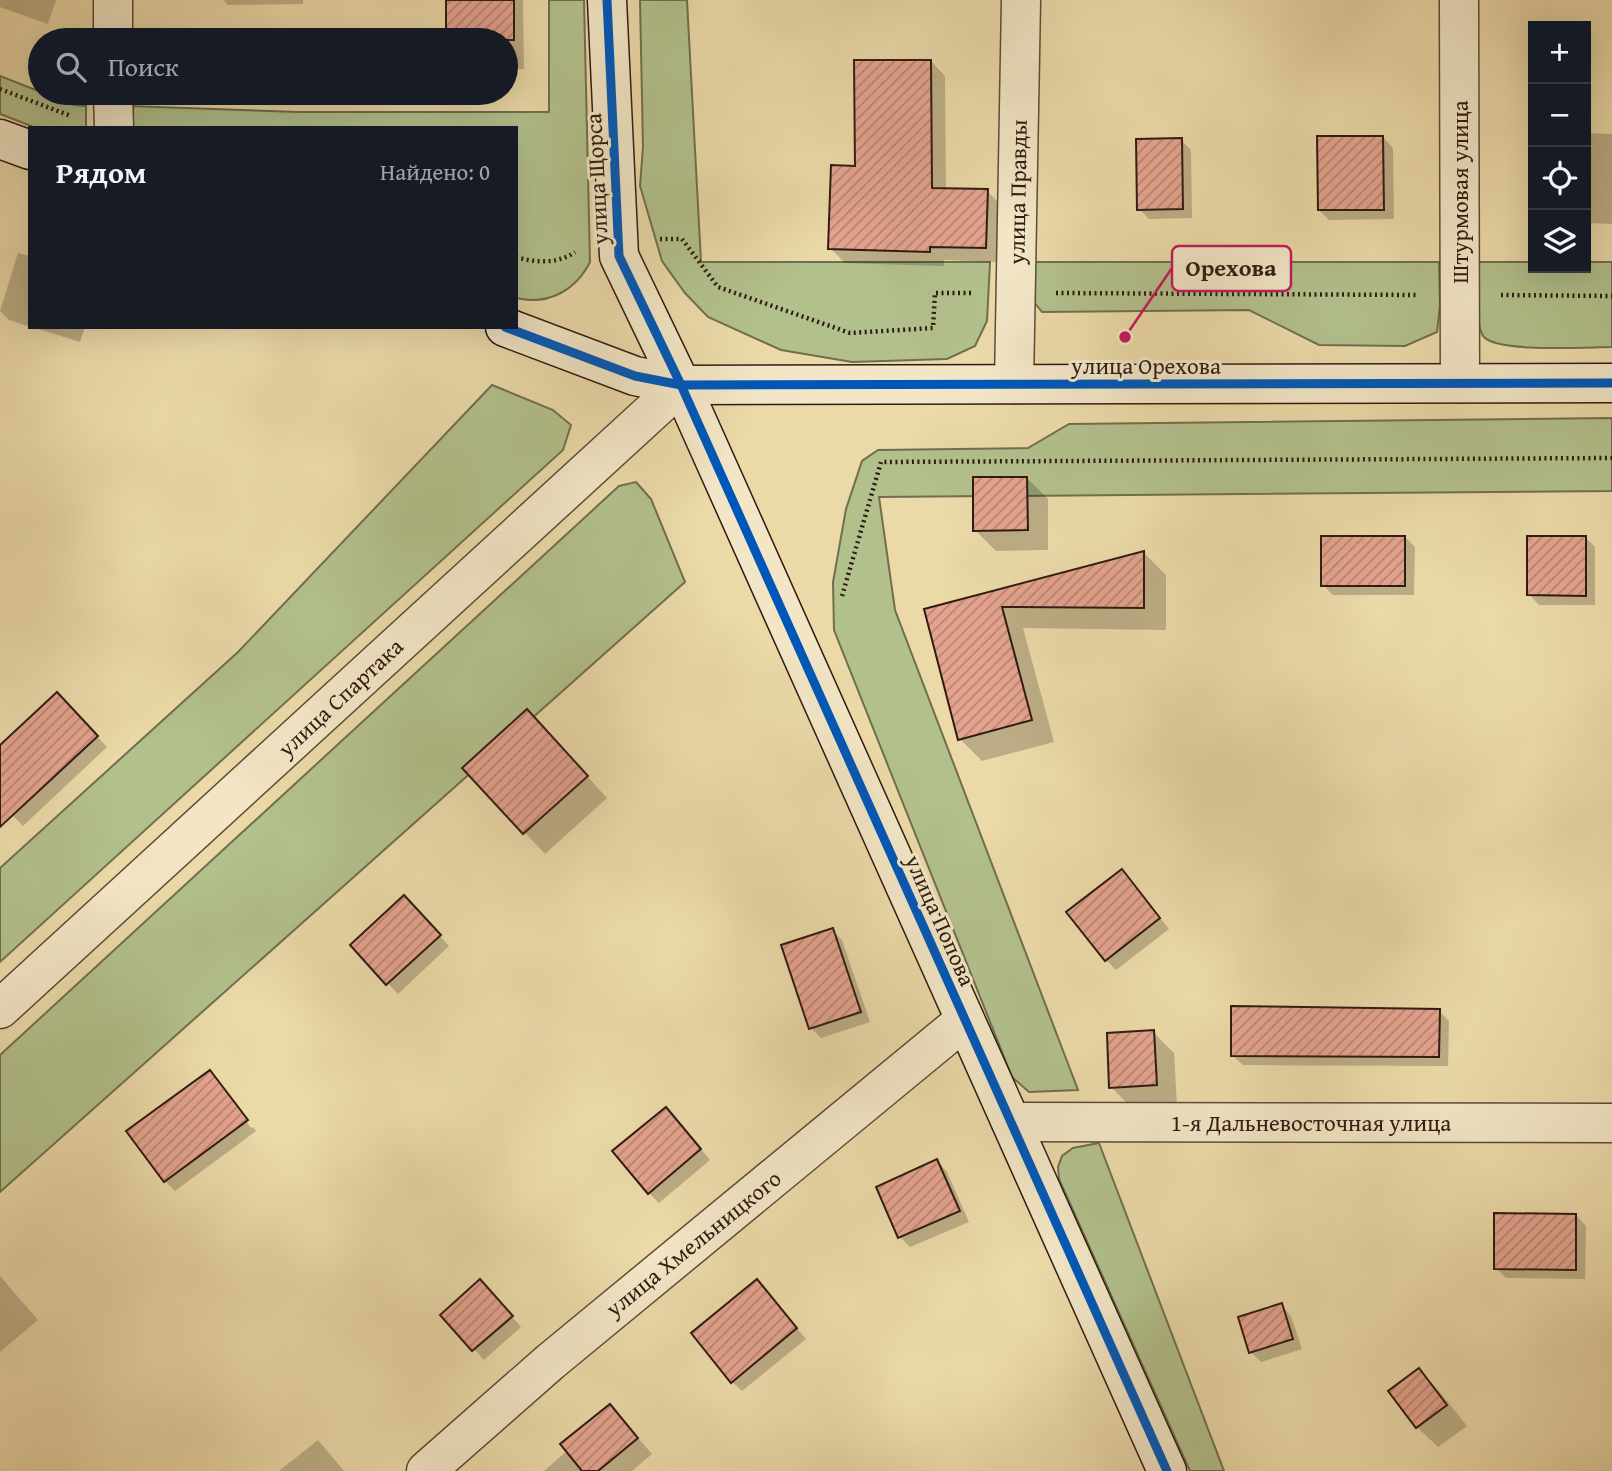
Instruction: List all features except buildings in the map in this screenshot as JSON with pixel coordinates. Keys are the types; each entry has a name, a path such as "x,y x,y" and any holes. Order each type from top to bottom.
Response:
{"street":[{"path":"113,0 113,28"},
{"name":"улица Щорса","path":"607,0 619,256 681,385"},
{"name":"улица Правды","path":"1014,384 1021,0"},
{"name":"Штурмовая улица","path":"1459,0 1460,383"},
{"path":"113,105 114,126"},
{"path":"0,139 28,149"},
{"name":"улица Орехова","path":"510,329 635,376 681,385 1612,383"},
{"name":"улица Спартака","path":"0,1009 681,385"},
{"name":"улица Попова","path":"681,385 1167,1471"},
{"name":"улица Хмельницкого","path":"426,1471 550,1362 965,1020"},
{"name":"1-я Дальневосточная улица","path":"1011,1122 1612,1123"}],"path":[{"path":"0,89 28,100"},
{"path":"42,105 76,118"},
{"path":"660,239 682,239 718,287 850,333 933,328 935,293 1612,296"},
{"path":"518,258 531,262 564,260"},
{"path":"842,596 881,462 1612,458"}],"green space":[{"path":"549,0 584,0 590,262 569,288 550,298 539,300 518,298 518,126 130,126 130,106 298,112 549,112"},
{"path":"640,0 687,0 701,262 990,262 987,321 975,346 947,359 852,362 781,350 708,317 685,293 662,261 640,186 643,147"},
{"path":"0,76 28,87 28,105 86,106 86,126 31,126 0,114"},
{"path":"1033,262 1439,262 1440,305 1437,332 1405,346 1319,345 1249,310 1042,312 1034,302"},
{"path":"1478,262 1528,262 1528,273 1591,273 1591,262 1612,262 1612,347 1524,347 1493,342 1484,337 1481,331 1477,289"},
{"path":"492,385 553,410 571,425 563,450 0,962 0,868 238,652"},
{"path":"1612,418 1612,491 879,497 895,610 1078,1090 1029,1092 1012,1077 834,630 833,582 846,509 862,461 878,450 1028,448 1069,424"},
{"path":"636,482 651,499 685,582 0,1192 0,1055 619,486"},
{"path":"1099,1143 1224,1471 1190,1471 1059,1179 1058,1167 1062,1156 1073,1148"}],"cycle path":[{"path":"607,0 619,256 681,385 1167,1471"},
{"path":"510,329 635,376 681,385 1612,383"}],"place":[{"name":"Орехова","path":"1125,337"}]}
